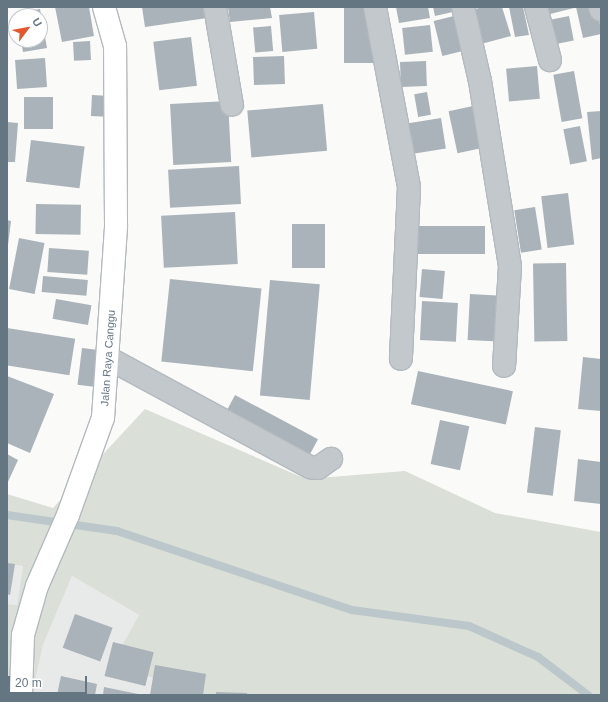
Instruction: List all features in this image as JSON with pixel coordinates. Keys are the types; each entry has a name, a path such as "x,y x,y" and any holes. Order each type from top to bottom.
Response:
{"main road":[{"name":"Jalan Raya Canggu","path":"21,695 22,635 38,586 68,515 103,418 116,225 115,54 104,7"}],"street":[{"path":"215,7 232,104"},
{"path":"375,7 409,187 401,359"},
{"path":"463,7 480,81 510,266 504,366"},
{"path":"536,7 550,60"},
{"path":"108,358 310,467 318,468 331,459"}],"shaded area":[{"path":"145,409 306,479 405,471 495,513 601,532 601,695 207,695 111,665 139,615 72,576 43,645 32,695 7,695 7,604 17,605 23,566 7,564 7,494 53,508"},
{"path":"7,564 23,566 17,605 7,604"},
{"path":"72,576 139,615 111,665 204,695 32,695 43,645"}],"building":[{"path":"55,7 89,7 94,36 62,42"},
{"path":"142,7 213,7 214,17 145,27"},
{"path":"228,7 270,7 272,18 230,22"},
{"path":"344,7 373,7 373,63 344,63"},
{"path":"396,7 428,7 430,18 399,23"},
{"path":"433,7 456,7 457,11 435,16"},
{"path":"483,7 502,7 511,36 481,44 471,10"},
{"path":"509,7 523,7 529,35 515,37"},
{"path":"544,7 574,7 574,8 546,15"},
{"path":"576,7 598,7 601,34 583,38"},
{"path":"314,12 317,49 282,52 279,15"},
{"path":"454,16 463,51 442,56 434,21"},
{"path":"569,16 574,41 551,45 546,20"},
{"path":"430,25 433,52 405,55 402,28"},
{"path":"271,26 273,51 255,52 253,28"},
{"path":"191,37 197,86 159,90 153,42"},
{"path":"90,41 91,60 74,61 73,42"},
{"path":"22,48 47,48 23,52"},
{"path":"284,56 285,84 254,85 253,57"},
{"path":"45,58 47,87 17,89 15,60"},
{"path":"426,61 427,86 401,87 400,62"},
{"path":"537,66 540,99 509,102 506,69"},
{"path":"574,71 582,118 562,122 553,75"},
{"path":"427,92 431,115 418,117 414,94"},
{"path":"92,95 114,96 113,117 91,116"},
{"path":"24,97 53,97 53,129 24,129"},
{"path":"228,101 231,162 173,165 170,104"},
{"path":"323,104 327,151 251,157 247,111"},
{"path":"473,106 482,148 457,153 449,111"},
{"path":"601,111 601,158 592,160 587,112"},
{"path":"441,118 446,149 413,154 408,123"},
{"path":"7,122 18,123 15,162 7,162"},
{"path":"580,126 587,161 570,165 563,129"},
{"path":"31,140 85,147 79,188 26,182"},
{"path":"239,166 241,204 170,208 168,170"},
{"path":"568,193 574,245 548,248 541,196"},
{"path":"36,204 81,205 80,235 35,234"},
{"path":"535,207 542,249 521,253 514,210"},
{"path":"235,212 238,264 164,268 161,216"},
{"path":"7,220 11,221 8,245 7,245"},
{"path":"292,224 325,224 325,268 292,268"},
{"path":"417,226 485,226 485,254 417,254"},
{"path":"19,238 45,243 35,294 9,289"},
{"path":"49,248 89,251 87,275 47,272"},
{"path":"566,263 567,341 534,342 533,264"},
{"path":"422,269 445,271 442,299 420,297"},
{"path":"43,276 88,280 86,296 42,292"},
{"path":"170,279 261,289 253,371 161,362"},
{"path":"270,280 320,284 310,400 260,396"},
{"path":"470,294 506,296 504,342 468,340"},
{"path":"56,299 91,305 88,325 53,319"},
{"path":"422,301 458,303 456,342 420,340"},
{"path":"7,328 75,339 69,375 7,365"},
{"path":"82,348 107,351 102,388 77,385"},
{"path":"583,357 601,359 601,411 578,409"},
{"path":"418,371 513,391 506,424 411,404"},
{"path":"7,376 54,394 30,453 7,443"},
{"path":"235,395 318,439 310,455 227,411"},
{"path":"440,420 469,426 460,470 431,464"},
{"path":"535,427 561,430 553,496 527,493"},
{"path":"7,454 18,460 7,484"},
{"path":"578,459 601,462 601,504 574,501"},
{"path":"7,563 15,564 10,595 7,594"},
{"path":"75,614 113,628 100,662 63,648"},
{"path":"113,642 154,652 145,686 105,676"},
{"path":"155,665 206,674 203,695 150,695"},
{"path":"61,676 97,684 95,695 57,695"},
{"path":"104,687 138,694 138,695 103,695"},
{"path":"216,692 247,693 247,695 216,695"}],"waterway":[{"path":"7,515 117,531 352,610 469,626 538,657 588,695"}]}
